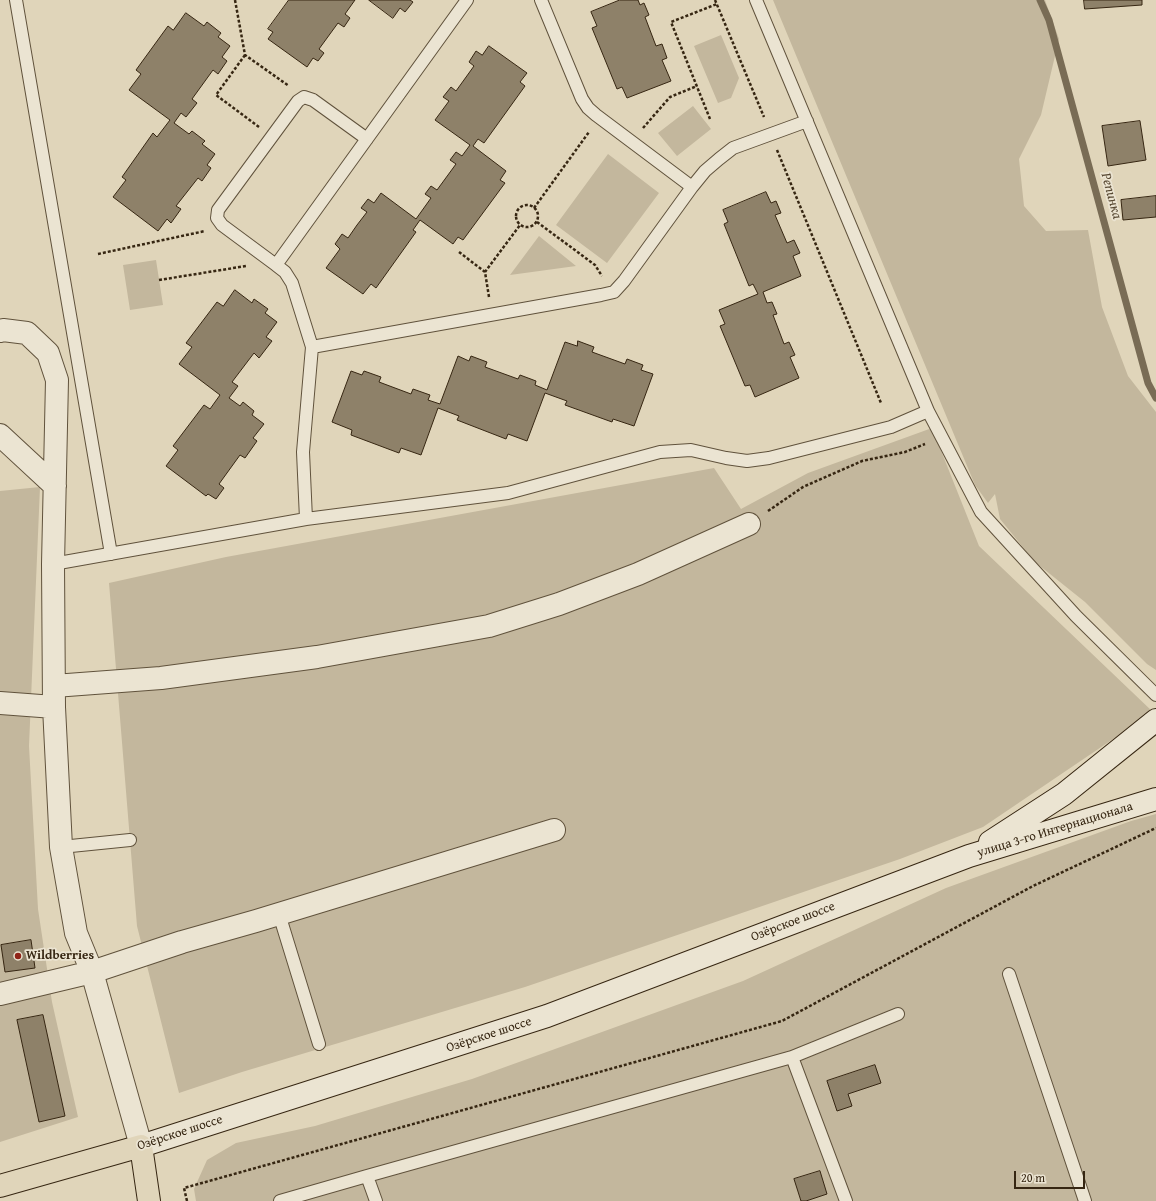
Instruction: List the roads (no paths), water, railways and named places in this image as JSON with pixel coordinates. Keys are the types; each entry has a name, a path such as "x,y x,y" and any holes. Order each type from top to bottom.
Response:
{"main road":[{"name":"Озёрское шоссе","path":"0,1186 141,1146"},
{"path":"141,1146 150,1201"}],"street":[{"path":"0,331 3,330 27,333 48,353 57,380 54,564 54,696 61,847 76,933 92,972 141,1146"},
{"path":"0,435 55,486"},
{"path":"0,703 54,696 161,678 317,657 488,626 559,604 638,574 749,524"},
{"name":"улица 3-го Интернационала","path":"969,856 1064,794 1156,720"},
{"name":"улица 3-го Интернационала","path":"969,856 1156,799"},
{"path":"0,994 92,972 182,942 554,830"},
{"name":"Озёрское шоссе","path":"141,1146 547,1016 969,856"}],"lane":[{"path":"16,0 111,554"},
{"path":"276,265 467,0"},
{"path":"541,0 582,99 588,108 599,118 692,187"},
{"path":"756,0 928,412 981,512 1076,616 1156,695"},
{"path":"306,520 303,452 312,347 292,283 285,272 222,225 217,218 218,210 298,101 304,97 313,100 367,139"},
{"path":"312,347 601,296 614,292 624,281 705,171 733,148 807,122"},
{"path":"54,564 306,520 508,493 660,452 692,450 747,461 769,458 891,427 928,412"},
{"path":"61,847 130,840"},
{"path":"279,914 319,1044"},
{"path":"1009,974 1085,1201"},
{"path":"280,1201 792,1057 898,1014"},
{"path":"792,1057 846,1201"},
{"path":"367,1176 376,1201"}],"waterway":[{"name":"Репинка","path":"1040,0 1049,20 1148,383 1156,398"}],"place":[{"name":"Wildberries","path":"18,956"}]}
